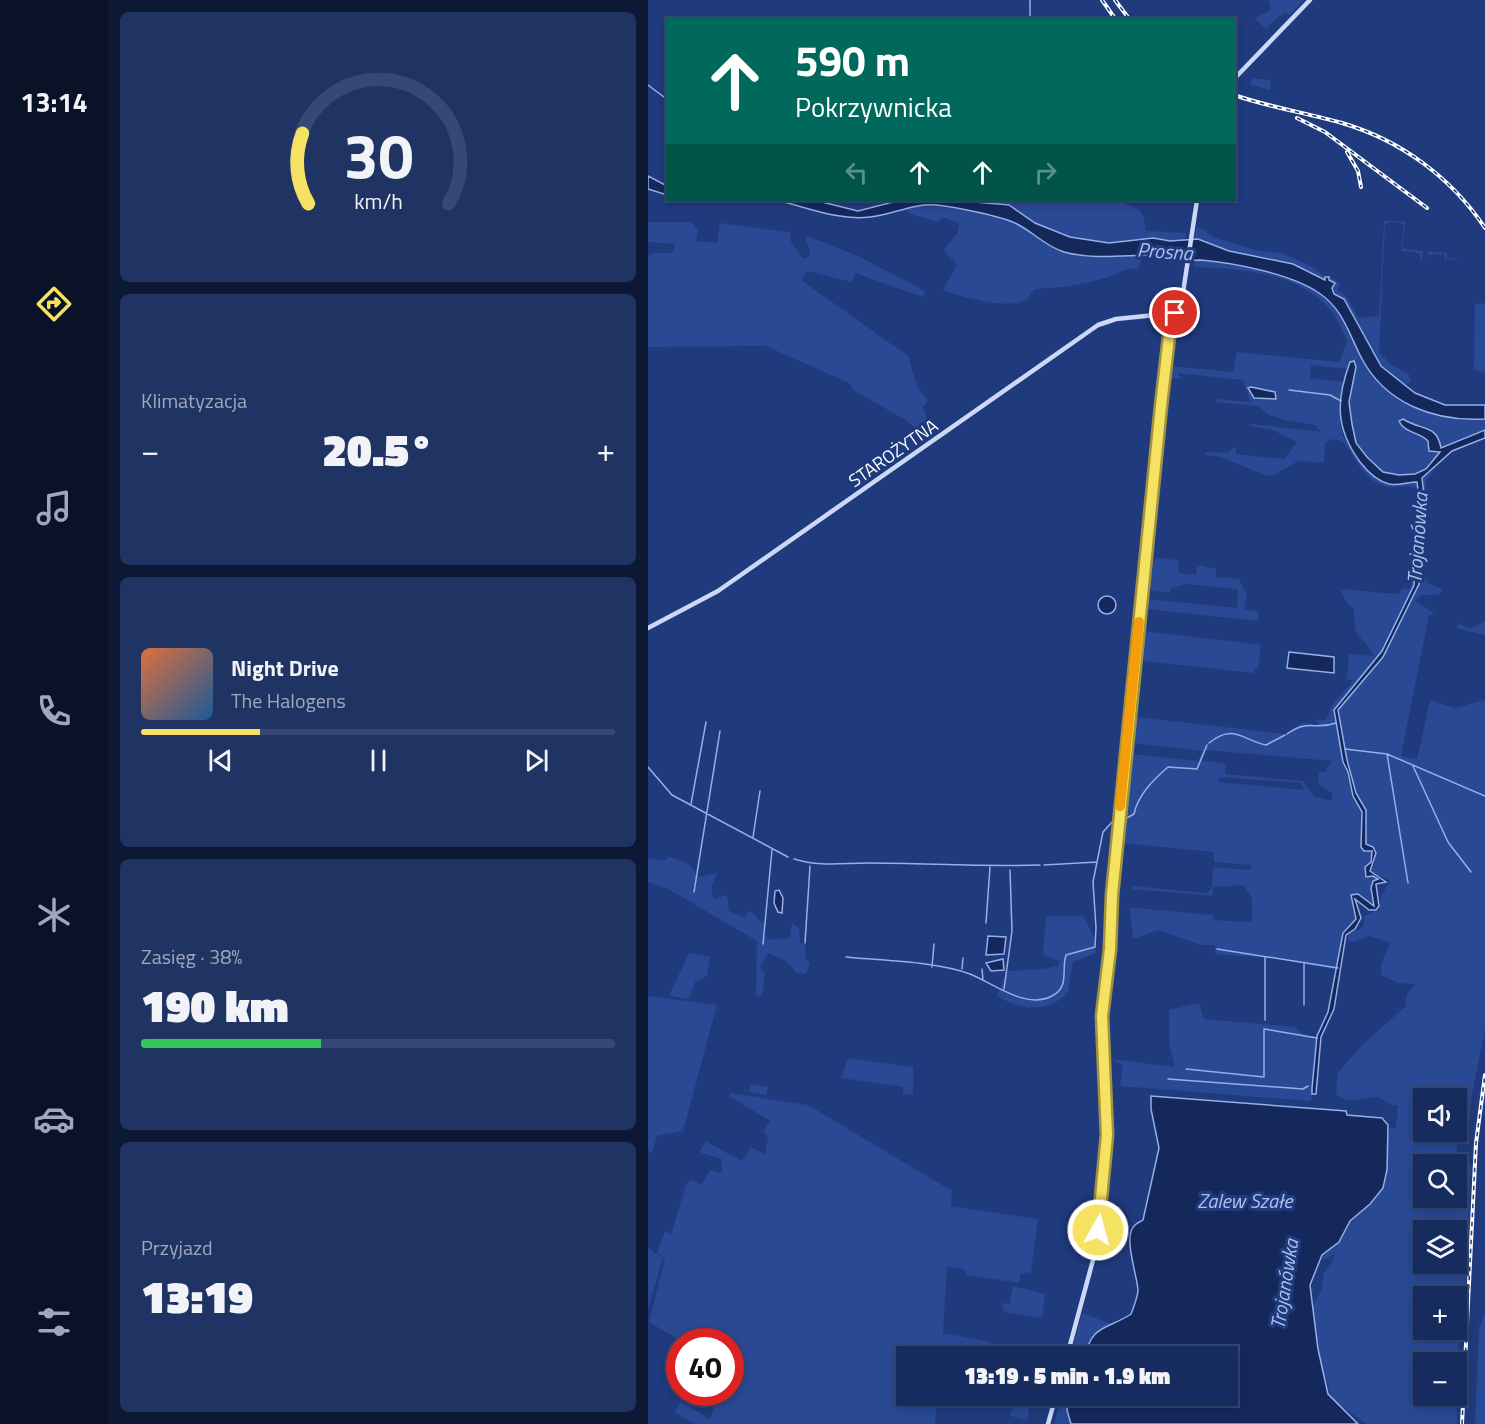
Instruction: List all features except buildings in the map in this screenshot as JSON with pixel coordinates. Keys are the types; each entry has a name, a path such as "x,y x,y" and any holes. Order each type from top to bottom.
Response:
{"street":[{"path":"1236,77 1310,0"},
{"path":"1070,1346 1093,1266 1102,1201 1107,1135 1102,1016 1110,949 1112,895 1170,326 1173,313 1180,309 1197,201"},
{"path":"1170,326 1167,318 1158,315 1166,307 1168,300 1181,291"},
{"path":"1174,298 1180,302"},
{"path":"1166,307 1173,313"},
{"name":"STAROŻYTNA","path":"648,627 718,591 1098,325 1116,319 1173,313"},
{"path":"1048,1424 1053,1406"}],"shaded area":[{"path":"1268,0 1304,0 1290,15 1285,13 1278,17 1266,29 1255,18 1271,10"},
{"path":"1252,78 1271,80 1270,90 1250,85"},
{"path":"1112,201 1139,210 1143,215 1147,231 1186,233 1185,239 1170,241 1153,238 1109,243 1070,237 1035,223 1009,205 972,202"},
{"path":"914,205 967,210 1008,220 1051,247 1064,252 1093,256 1142,255 1139,268 1086,283 1035,289 1025,300 1018,303 997,303 961,296 943,290 957,265 944,250 957,233 959,224 943,217 938,222 910,214 903,207"},
{"path":"1384,221 1406,222 1402,248 1423,251 1422,260 1427,260 1428,251 1447,253 1447,258 1466,259 1445,260 1444,254 1428,255 1427,261 1421,260 1419,253 1401,251 1404,224 1391,222 1385,224 1379,352 1391,364 1409,374 1411,382 1404,385 1381,366 1344,299 1334,294 1332,288 1335,284 1329,281 1329,277 1340,283 1338,290 1346,296 1359,318 1379,316"},
{"path":"648,222 692,222 698,230 696,241 717,243 720,223 790,232 791,242 803,258 809,257 807,236 858,256 925,291 923,297 855,273 852,282 807,271 801,280 908,356 917,386 928,401 923,407 932,433 918,432 909,422 853,390 851,384 766,346 648,347 648,257 654,253 673,253 675,244 648,242"},
{"path":"1197,226 1215,238 1259,251 1283,253 1316,269 1325,277 1325,281 1293,264 1229,251 1194,239"},
{"path":"1195,260 1247,267 1307,285 1322,294 1342,316 1371,375 1389,392 1433,415 1454,419 1485,419 1485,430 1441,448 1437,436 1407,422 1402,427 1426,438 1431,452 1440,452 1429,467 1416,474 1388,474 1378,468 1356,443 1349,401 1355,372 1350,362 1348,369 1311,365 1310,378 1343,382 1340,424 1344,437 1362,465 1375,477 1389,484 1417,482 1420,493 1414,585 1382,651 1348,692 1334,714 1344,766 1354,799 1362,812 1366,851 1372,851 1366,877 1373,876 1378,879 1371,893 1374,906 1358,894 1353,894 1352,907 1356,919 1344,930 1337,970 1271,958 1215,954 1215,945 1201,945 1158,930 1133,939 1130,908 1118,907 1115,910 1115,906 1213,915 1213,920 1252,922 1252,898 1243,885 1213,887 1213,896 1132,889 1133,886 1207,893 1212,887 1213,867 1251,870 1251,865 1214,862 1214,852 1121,843 1132,754 1198,761 1202,751 1133,743 1135,717 1285,734 1302,723 1317,725 1316,719 1326,720 1332,705 1354,680 1347,679 1349,654 1375,656 1355,631 1354,610 1345,600 1340,589 1398,594 1403,588 1410,589 1414,562 1417,489 1409,486 1388,487 1376,482 1364,472 1342,441 1332,439 1325,443 1324,463 1298,461 1276,474 1267,476 1221,457 1205,455 1206,452 1227,453 1235,446 1236,454 1285,459 1297,442 1270,429 1249,426 1251,424 1322,432 1315,425 1269,415 1258,406 1216,402 1216,399 1250,402 1243,380 1177,373 1182,379 1169,378 1170,366 1233,372 1237,352 1340,362 1347,340 1329,308 1316,296 1301,287 1249,271 1195,267","holes":["1206,750 1332,761 1325,772 1319,772 1318,784 1332,793 1332,801 1315,797 1303,781 1225,774 1226,763 1202,761","1219,777 1301,783 1305,790 1219,782"]},
{"path":"1485,303 1485,373 1474,369 1475,304"},
{"path":"1436,468 1426,481 1427,507 1422,563 1424,576 1429,584 1443,589 1438,595 1422,595 1415,601 1435,614 1429,615 1401,756 1417,759 1430,700 1454,708 1485,700 1485,1030 1472,1094 1468,1136 1467,1088 1413,1088 1413,1142 1458,1142 1456,1154 1413,1154 1413,1208 1467,1208 1467,1163 1471,1165 1467,1266 1467,1220 1413,1220 1413,1274 1467,1274 1466,1286 1413,1286 1413,1340 1459,1340 1458,1352 1413,1352 1413,1406 1456,1406 1457,1424 1367,1424 1332,1400 1320,1358 1311,1308 1321,1291 1324,1273 1331,1265 1335,1253 1324,1260 1322,1255 1339,1242 1350,1222 1370,1204 1383,1188 1389,1129 1396,1127 1398,1106 1391,1105 1379,1097 1352,1100 1341,1098 1336,1094 1337,1074 1361,1046 1405,1007 1407,994 1415,984 1398,983 1381,975 1381,966 1390,943 1370,936 1353,942 1348,940 1348,934 1362,928 1365,916 1379,910 1381,897 1390,880 1370,871 1375,863 1371,845 1366,844 1366,810 1356,793 1347,760 1338,710 1383,657 1419,584 1425,497 1422,478"},
{"path":"1157,558 1178,560 1179,573 1196,575 1197,565 1216,569 1216,577 1239,579 1247,596 1244,609 1258,611 1258,621 1146,609 1147,599 1237,608 1238,589 1186,584 1171,588 1171,593 1148,590 1151,563"},
{"path":"1485,621 1485,635 1456,628 1458,623 1470,629"},
{"path":"1144,631 1261,645 1258,669 1254,669 1255,673 1142,661"},
{"path":"669,857 690,866 697,877 717,873 711,888 714,899 727,895 729,911 744,917 750,910 760,921 766,922 764,936 772,940 790,938 792,923 799,927 800,943 805,944 805,958 810,963 806,974 796,972 786,961 768,953 760,968 765,974 762,996 756,995 757,941 670,890 648,882 648,858 664,861"},
{"path":"1046,916 1083,916 1094,937 1096,953 1073,962 1068,992 1052,1004 1034,1008 1006,1001 997,996 1007,971 1058,966 1060,961 1043,955"},
{"path":"689,953 710,957 707,976 695,982 689,999 669,996"},
{"path":"648,996 717,1005 683,1131 657,1136 652,1153 648,1151"},
{"path":"1199,1003 1204,1019 1295,1027 1316,1039 1311,1101 1120,1086 1123,1066 1111,1059 1175,1067 1169,1044 1169,1010"},
{"path":"848,1058 913,1067 913,1095 903,1094 903,1087 841,1078"},
{"path":"751,1084 768,1087 766,1095 749,1092"},
{"path":"730,1093 808,1105 952,1191 951,1206 1038,1219 1031,1272 1020,1274 1019,1283 967,1275 963,1269 947,1267 943,1333 991,1342 991,1346 896,1346 896,1406 936,1406 935,1424 694,1424 675,1413 678,1406 688,1406 710,1419 715,1406 744,1406 744,1328 666,1328 666,1332 649,1322 665,1259 657,1252 665,1231 671,1235 686,1185 690,1179 702,1185 710,1170 722,1173 721,1159 699,1152 706,1141 742,1161 751,1147 765,1154 768,1137 763,1131 770,1121 729,1096"},
{"path":"648,1248 663,1258 648,1309"},
{"path":"1013,1286 1045,1294 1042,1318 1004,1312 1001,1303 1009,1304"},
{"path":"1485,1311 1485,1424 1475,1424 1479,1330"},
{"path":"1082,1313 1111,1324 1101,1330 1089,1346 1073,1346"},
{"path":"1013,1406 1030,1406 1027,1420 1010,1416"},
{"path":"1059,1406 1068,1406 1071,1424 1054,1424"}],"water":[{"path":"648,176 666,185 666,195 648,189"},
{"name":"Prosna","path":"780,201 818,201 858,211 897,201 963,201 1009,205 1035,223 1070,237 1109,243 1153,238 1170,241 1198,239 1229,251 1293,264 1325,280 1325,277 1329,277 1329,280 1335,283 1332,288 1334,294 1344,299 1381,366 1415,393 1445,405 1485,405 1485,419 1466,419 1430,413 1398,398 1383,387 1371,373 1340,314 1327,299 1294,280 1262,270 1201,260 1183,260 1177,256 1078,255 1064,252 1045,243 1023,227 1010,221 945,206 919,206 878,216 858,218 822,213"},
{"path":"1354,361 1356,367 1349,402 1356,443 1383,472 1399,475 1415,474 1426,469 1440,452 1429,451 1428,441 1401,425 1399,421 1403,419 1432,431 1439,440 1441,448 1485,430 1485,438 1452,451 1422,478 1425,505 1419,584 1383,657 1338,710 1347,760 1356,793 1366,810 1366,844 1373,847 1376,853 1370,871 1386,882 1376,884 1379,906 1376,910 1369,910 1355,899 1361,918 1355,929 1346,935 1334,1009 1321,1037 1316,1094 1312,1094 1317,1036 1328,1012 1343,933 1356,919 1351,895 1358,894 1374,906 1371,888 1373,881 1378,879 1373,876 1366,877 1365,867 1371,862 1372,851 1364,851 1361,847 1362,812 1353,796 1348,772 1343,762 1334,710 1382,651 1414,585 1420,506 1417,482 1392,484 1376,478 1360,462 1346,437 1340,414 1340,401 1345,376 1350,362"},
{"path":"1248,388 1275,392 1276,399 1254,398"},
{"path":"1107,596 1113,599 1116,605 1113,611 1107,614 1101,611 1098,605 1101,599"},
{"path":"1289,652 1334,657 1334,673 1287,668"},
{"path":"779,890 783,898 782,913 778,912 774,903 775,891"},
{"path":"988,936 1006,937 1004,954 986,955"},
{"path":"1003,959 1004,970 991,971 986,963"},
{"name":"Zalew Szałe","path":"1151,1096 1346,1111 1347,1115 1382,1118 1388,1125 1387,1170 1383,1188 1370,1204 1350,1221 1339,1242 1322,1255 1310,1285 1318,1349 1328,1394 1358,1424 1071,1424 1068,1406 1238,1406 1238,1346 1088,1346 1096,1333 1131,1314 1137,1297 1130,1238 1131,1230 1143,1220 1159,1148 1151,1109"}],"waterway":[{"path":"1030,0 1030,18"},
{"path":"648,85 666,98"},
{"path":"1289,390 1330,395 1341,401"},
{"path":"1145,505 1147,484"},
{"path":"1143,524 1145,510"},
{"path":"1142,535 1143,531"},
{"path":"1140,551 1141,544"},
{"path":"1139,564 1140,555"},
{"path":"1136,594 1139,570"},
{"path":"1131,648 1136,600"},
{"path":"1127,687 1130,652"},
{"path":"1125,701 1126,691"},
{"path":"1120,753 1125,708"},
{"path":"691,804 706,722"},
{"path":"1287,734 1301,727 1336,723"},
{"path":"694,892 720,731"},
{"path":"1209,743 1225,734 1232,734 1266,745 1285,735"},
{"path":"1125,819 1134,814 1143,794 1168,767 1197,769 1207,745"},
{"path":"1345,749 1387,754 1485,796"},
{"path":"1387,754 1408,883"},
{"path":"1118,779 1119,760"},
{"path":"1413,766 1448,842 1471,872"},
{"path":"648,767 672,795 788,857"},
{"path":"1116,798 1117,784"},
{"path":"753,837 760,791"},
{"path":"1044,865 1097,862 1103,832 1113,821 1115,806"},
{"path":"763,944 772,850"},
{"path":"794,859 822,864 1040,865"},
{"path":"846,957 941,966 970,974 1021,998 1031,1000 1052,996 1058,992 1063,983 1066,955 1095,947 1093,882 1097,862"},
{"path":"805,943 810,866"},
{"path":"986,923 990,867"},
{"path":"1004,989 1012,931 1010,870"},
{"path":"932,967 934,944"},
{"path":"1217,949 1338,968"},
{"path":"962,969 963,958"},
{"path":"1265,958 1265,1020"},
{"path":"1304,964 1304,1005"},
{"path":"982,969 983,980"},
{"path":"1186,1069 1264,1077 1264,1029 1317,1038"},
{"path":"1168,1079 1303,1089 1308,1086"}],"railway":[{"path":"1102,0 1115,18"},
{"path":"1115,0 1128,18"},
{"path":"1236,96 1342,123 1384,139 1404,150 1440,177 1456,192 1485,228"},
{"path":"1297,118 1325,132 1427,208"},
{"path":"1347,152 1358,171 1361,187"},
{"path":"1462,1424 1476,1143 1485,1075"}],"slow traffic":[{"path":"1120,806 1139,622"}],"route":[{"path":"1098,1230 1106,1162 1106,1078 1102,1016 1110,949 1112,895 1161,406 1170,328 1175,313"}],"water label":[{"name":"Trojanówka","path":"1417,538"},
{"name":"Trojanówka","path":"1284,1284"}]}
